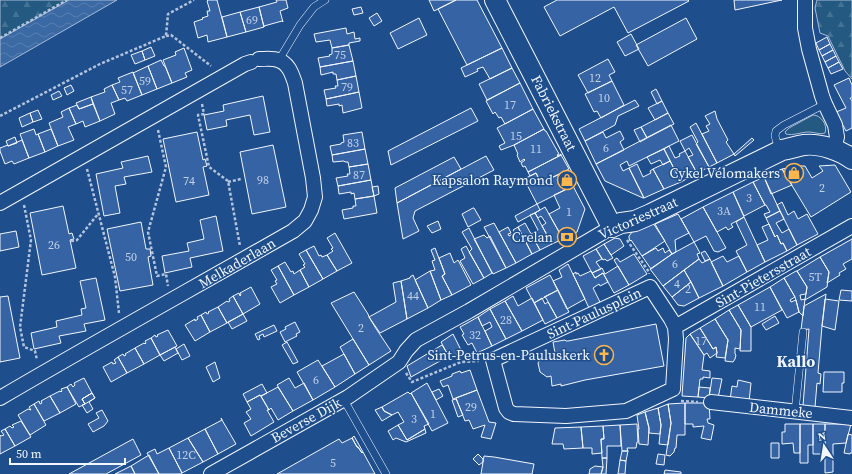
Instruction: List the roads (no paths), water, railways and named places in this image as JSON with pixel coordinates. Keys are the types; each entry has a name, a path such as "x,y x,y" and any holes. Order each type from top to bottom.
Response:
{"main road":[{"name":"Fabriekstraat","path":"495,0 616,225"},
{"name":"Victoriestraat","path":"616,225 635,221 780,152 804,145 834,149 852,159"}],"street":[{"path":"805,0 805,28 809,49 825,104 835,125 837,137 834,149"},
{"path":"0,203 224,76 255,60 279,60"},
{"name":"Melkaderlaan","path":"0,398 293,231 305,221 311,210 315,197 313,178 292,72 286,64 279,60"},
{"name":"Victoriestraat","path":"399,362 416,340 616,225"},
{"name":"Sint-Pietersstraat","path":"675,327 852,226"},
{"name":"Sint-Paulusplein","path":"650,287 671,318 675,327 676,339 673,390 626,411 566,416 514,414 509,412 506,408 493,360 650,287"},
{"name":"Beverse Dijk","path":"211,474 344,400 399,362"},
{"name":"Dammeke","path":"711,402 852,418"}],"lane":[{"path":"279,60 300,25 314,7 325,0"},
{"path":"780,152 775,136 776,131 784,125 825,104"},
{"path":"795,412 802,332"},
{"path":"344,400 386,474"}],"water":[{"path":"69,0 117,0 0,67 0,39"}],"place":[{"name":"Cykel Vélomakers","path":"794,173"},
{"name":"Kapsalon Raymond","path":"567,180"},
{"name":"Crelan","path":"567,237"},
{"name":"Sint-Petrus-en-Pauluskerk","path":"604,355"}],"district":[{"name":"Kallo","path":"796,361"}]}
